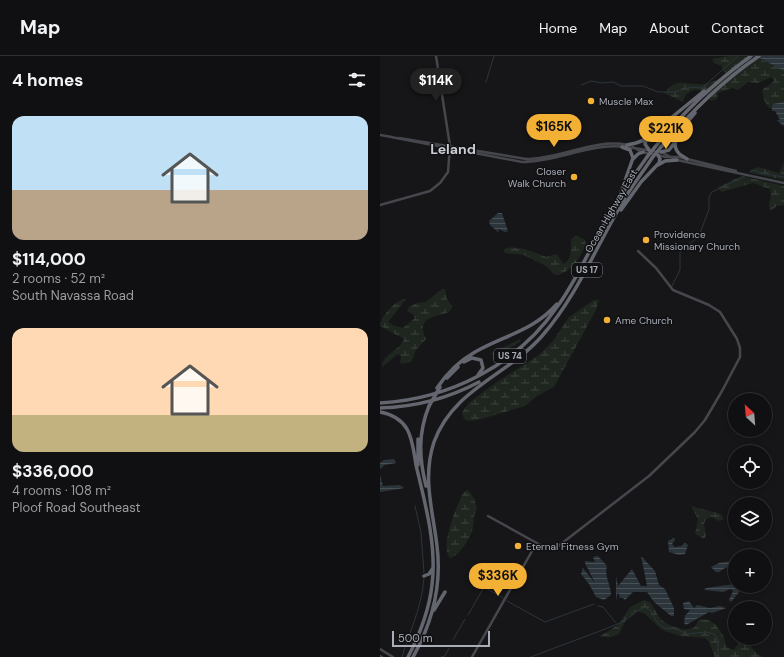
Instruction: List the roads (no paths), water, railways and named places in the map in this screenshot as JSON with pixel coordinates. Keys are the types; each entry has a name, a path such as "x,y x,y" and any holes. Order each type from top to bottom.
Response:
{"highway":[{"name":"Ocean Highway East","path":"570,287 612,211 654,146 686,110 718,81 751,56"},
{"name":"Ocean Highway East","path":"505,368 542,336 560,313 578,285 629,193 652,158 681,124 713,93 759,56"},
{"path":"627,145 639,142 651,135 718,81"},
{"path":"610,226 635,190 656,167 660,161 659,154 669,150 690,119 713,93"},
{"path":"649,150 645,142 651,135"},
{"path":"675,140 677,152 687,159"},
{"path":"622,147 631,152 633,160"},
{"path":"612,211 633,160 636,155 643,152"},
{"path":"656,167 665,161 677,160"},
{"path":"421,486 418,445 420,427 438,387 450,372 471,354 519,333 540,320 555,306 570,287"},
{"name":"US 74","path":"380,403 428,396 466,383 501,363 530,339 551,316 570,287"},
{"path":"438,387 465,361 472,358 479,359 483,365 482,370 466,383"},
{"path":"428,495 430,456 434,441 443,423 454,407 466,394 505,368"},
{"name":"US 74","path":"380,408 410,405 444,397 477,384 505,368"},
{"path":"413,657 423,639 431,616 436,593 438,553 420,446 422,429 428,407"},
{"path":"380,412 393,416 406,428 411,439 430,536 433,565 432,586 427,612 408,657"},
{"path":"432,586 429,578 424,576 431,573 433,565"},
{"path":"431,616 445,592 439,595 436,593"},
{"path":"420,631 423,634 423,639"}],"street":[{"path":"380,205 426,192 438,186 448,172 450,148 436,56"},
{"path":"380,135 472,153 518,161 535,162 618,144"},
{"path":"450,148 489,153 519,159 537,159 596,145 618,144 627,145 643,152 687,159 784,183"},
{"path":"595,148 634,148 649,150 659,154"},
{"path":"472,153 489,153"},
{"path":"672,157 677,160 752,175"},
{"path":"488,516 536,544 546,548 557,547 654,472 702,424 738,362 740,345 722,314 714,307 672,290 656,268 638,252"},
{"path":"472,657 536,544"},
{"path":"380,649 393,657"},
{"path":"381,655 385,652"}],"waterway":[{"path":"486,82 494,56"},
{"path":"581,85 591,81 602,83 613,82 621,86 643,86 658,92 675,92 691,87 702,88 738,56"},
{"path":"750,172 755,170 760,173 784,177"},
{"path":"672,286 680,270 680,252 699,236 709,209 709,197 712,192 745,176"},
{"path":"415,506 421,532 424,573"},
{"path":"402,657 421,599 424,578"},
{"path":"468,615 484,587 503,598"},
{"path":"507,601 545,622 594,604"},
{"path":"598,606 603,607 616,623"},
{"path":"531,657 620,623 645,607 651,611 657,622 664,628 676,629 687,634 706,632 714,634 718,640 718,657"},
{"path":"453,640 465,619"},
{"path":"441,657 445,656 449,648"}],"place":[{"name":"Muscle Max","path":"591,101"},
{"name":"Closer Walk Church","path":"574,177"},
{"name":"Providence Missionary Church","path":"646,240"},
{"name":"Ame Church","path":"607,320"},
{"name":"Eternal Fitness Gym","path":"518,546"}],"district":[{"name":"Leland","path":"453,149"}]}
